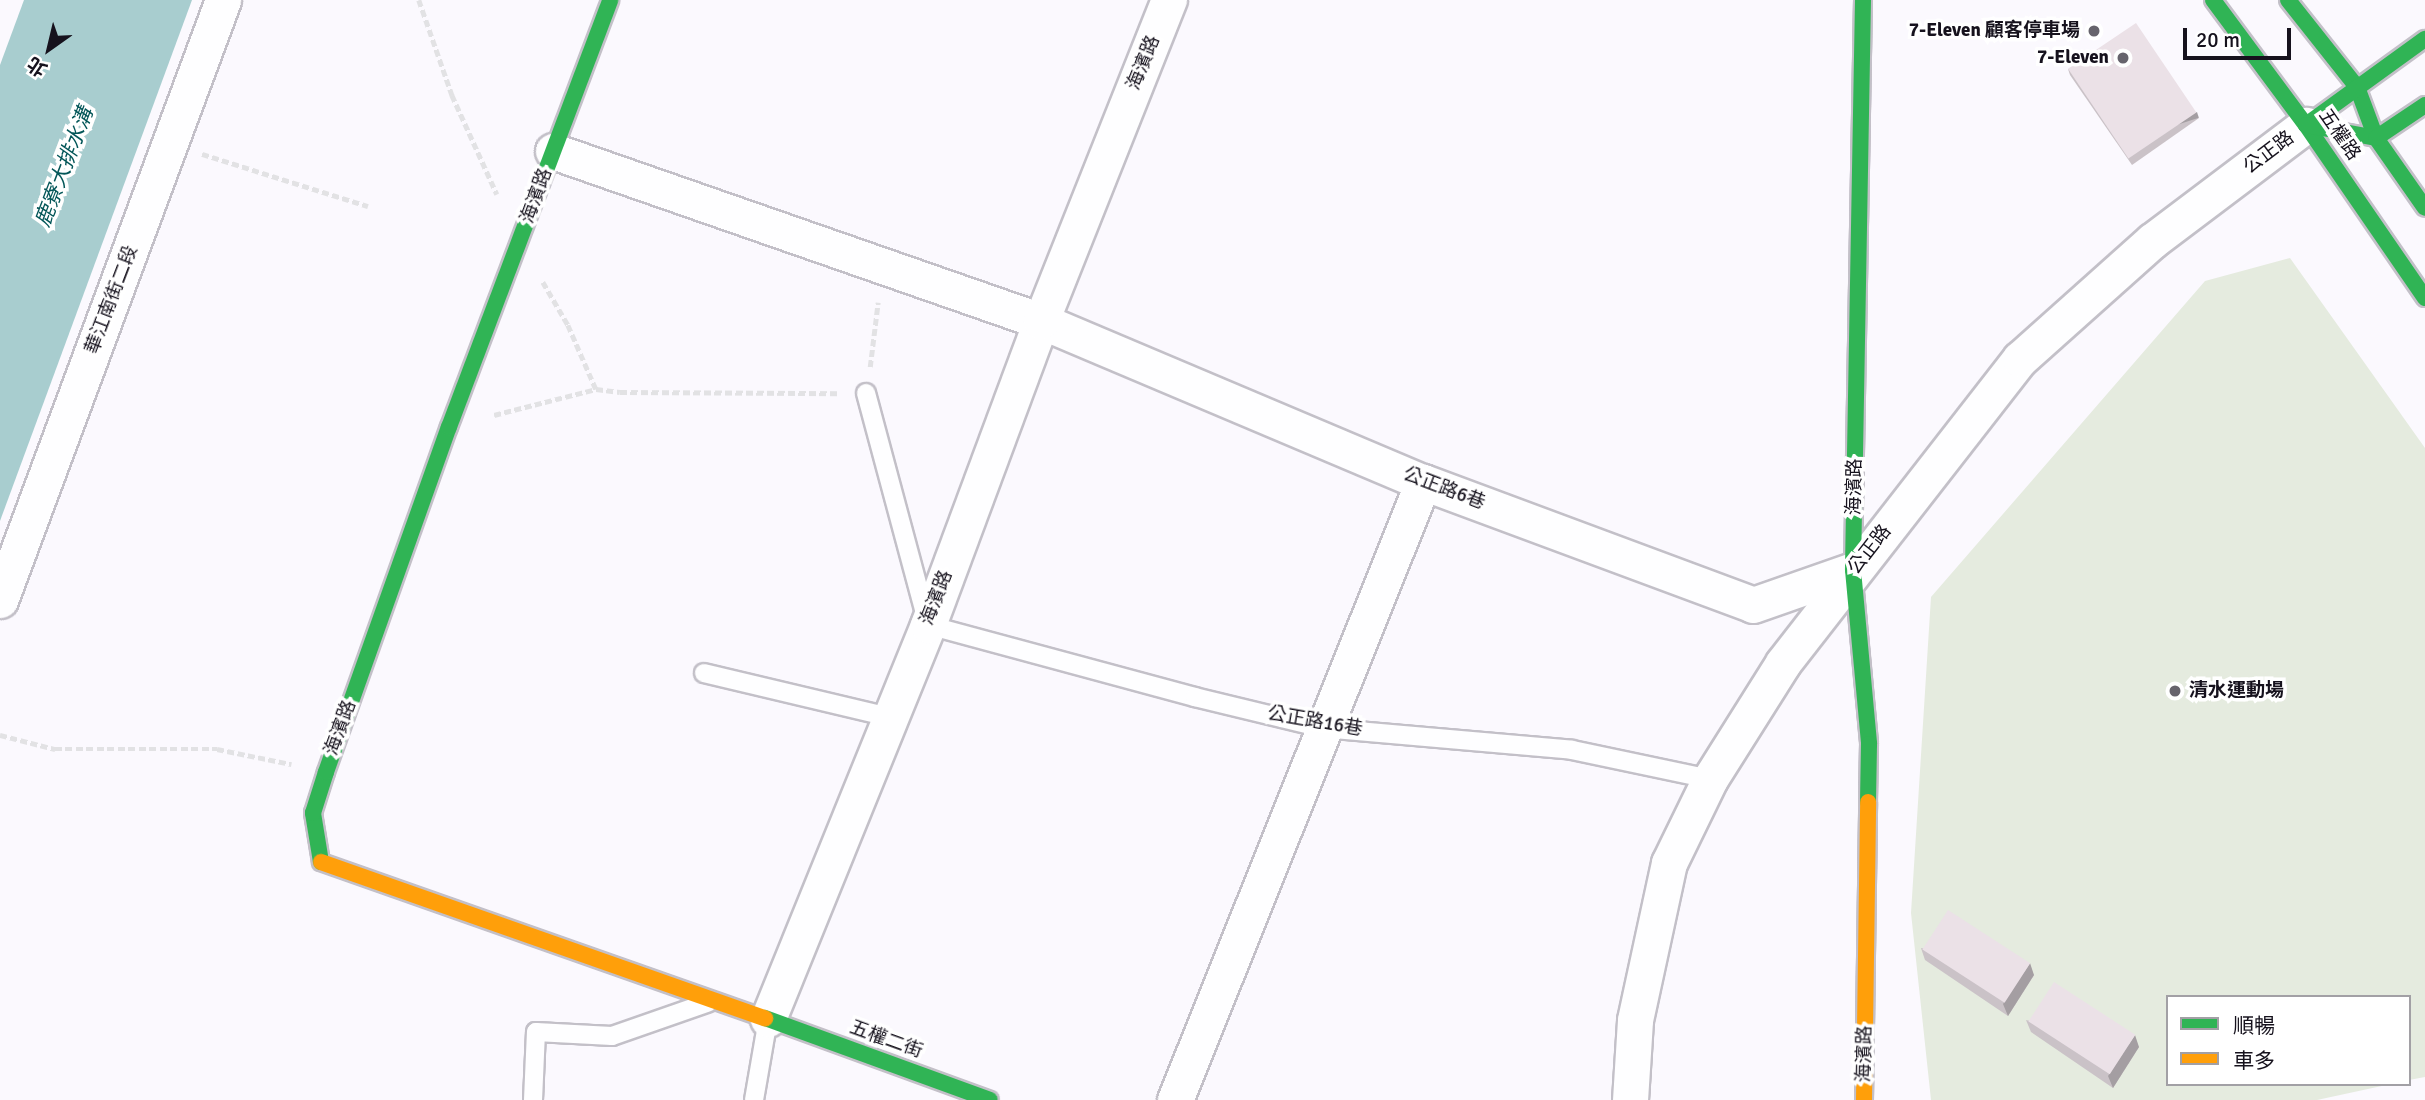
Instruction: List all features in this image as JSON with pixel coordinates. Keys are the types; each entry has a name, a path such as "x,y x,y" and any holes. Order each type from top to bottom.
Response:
{"street":[{"name":"華江南街二段","path":"0,600 223,0"},
{"name":"海濱路","path":"610,0 449,427 313,813 321,864 768,1019 928,625 1041,321 1169,0"},
{"name":"海濱路","path":"1863,0 1853,570 1869,744 1864,1100"},
{"name":"五權路","path":"2213,0 2306,125 2425,298"},
{"name":"五權路","path":"2288,0 2357,87 2376,138 2425,208"},
{"path":"2306,125 2425,39"},
{"path":"2306,125 2376,138 2425,105"},
{"name":"公正路","path":"1630,1100 1635,1020 1669,863 1710,779 1783,663 2020,359 2151,241 2306,125"},
{"name":"海濱路","path":"553,151 1041,321"},
{"name":"公正路6巷","path":"1041,321 1423,482 1753,605 1853,570"},
{"path":"1175,1100 1322,728 1423,482"},
{"name":"五權二街","path":"768,1019 989,1100"}],"lane":[{"path":"866,393 928,625"},
{"name":"公正路16巷","path":"928,625 1195,697 1322,728 1572,750 1710,779"},
{"path":"704,673 889,717"},
{"path":"533,1100 536,1032 611,1036 713,1001"},
{"name":"海濱路","path":"754,1100 768,1019"}],"path":[{"path":"419,0 452,95 520,243 569,325 596,389"},
{"path":"171,144 368,206"},
{"path":"449,427 596,389 620,392 866,393 881,267"},
{"path":"0,735 55,749 217,749 326,772"}],"shaded area":[{"name":"清水運動場","path":"2290,258 2425,448 2425,1077 2411,1080 2411,995 2166,995 2166,1086 2382,1086 2317,1100 1931,1100 1911,913 1931,597 2205,281"}],"water":[{"name":"鹿寮大排水溝","path":"24,0 192,0 0,521 0,65"}],"building":[{"path":"2136,23 2196,113 2128,158 2068,69"},
{"path":"1948,910 2030,963 2005,1003 1922,949"},
{"path":"2054,982 2135,1035 2110,1074 2028,1021"}],"traffic: fast":[{"path":"321,862 313,813 326,772 449,427 610,0"},
{"path":"1863,0 1853,570 1869,744 1868,802"},
{"path":"2213,0 2306,125 2425,298"},
{"path":"2288,0 2357,87 2376,138 2425,208"},
{"path":"2306,125 2425,39"},
{"path":"2306,125 2376,138 2425,105"},
{"path":"765,1018 990,1100"}],"traffic: slow":[{"path":"1864,1100 1868,802"},
{"path":"321,862 765,1018"}],"place":[{"name":"7-Eleven 顧客停車場","path":"2094,31"},
{"name":"7-Eleven","path":"2123,58"},
{"name":"清水運動場","path":"2175,691"}]}
